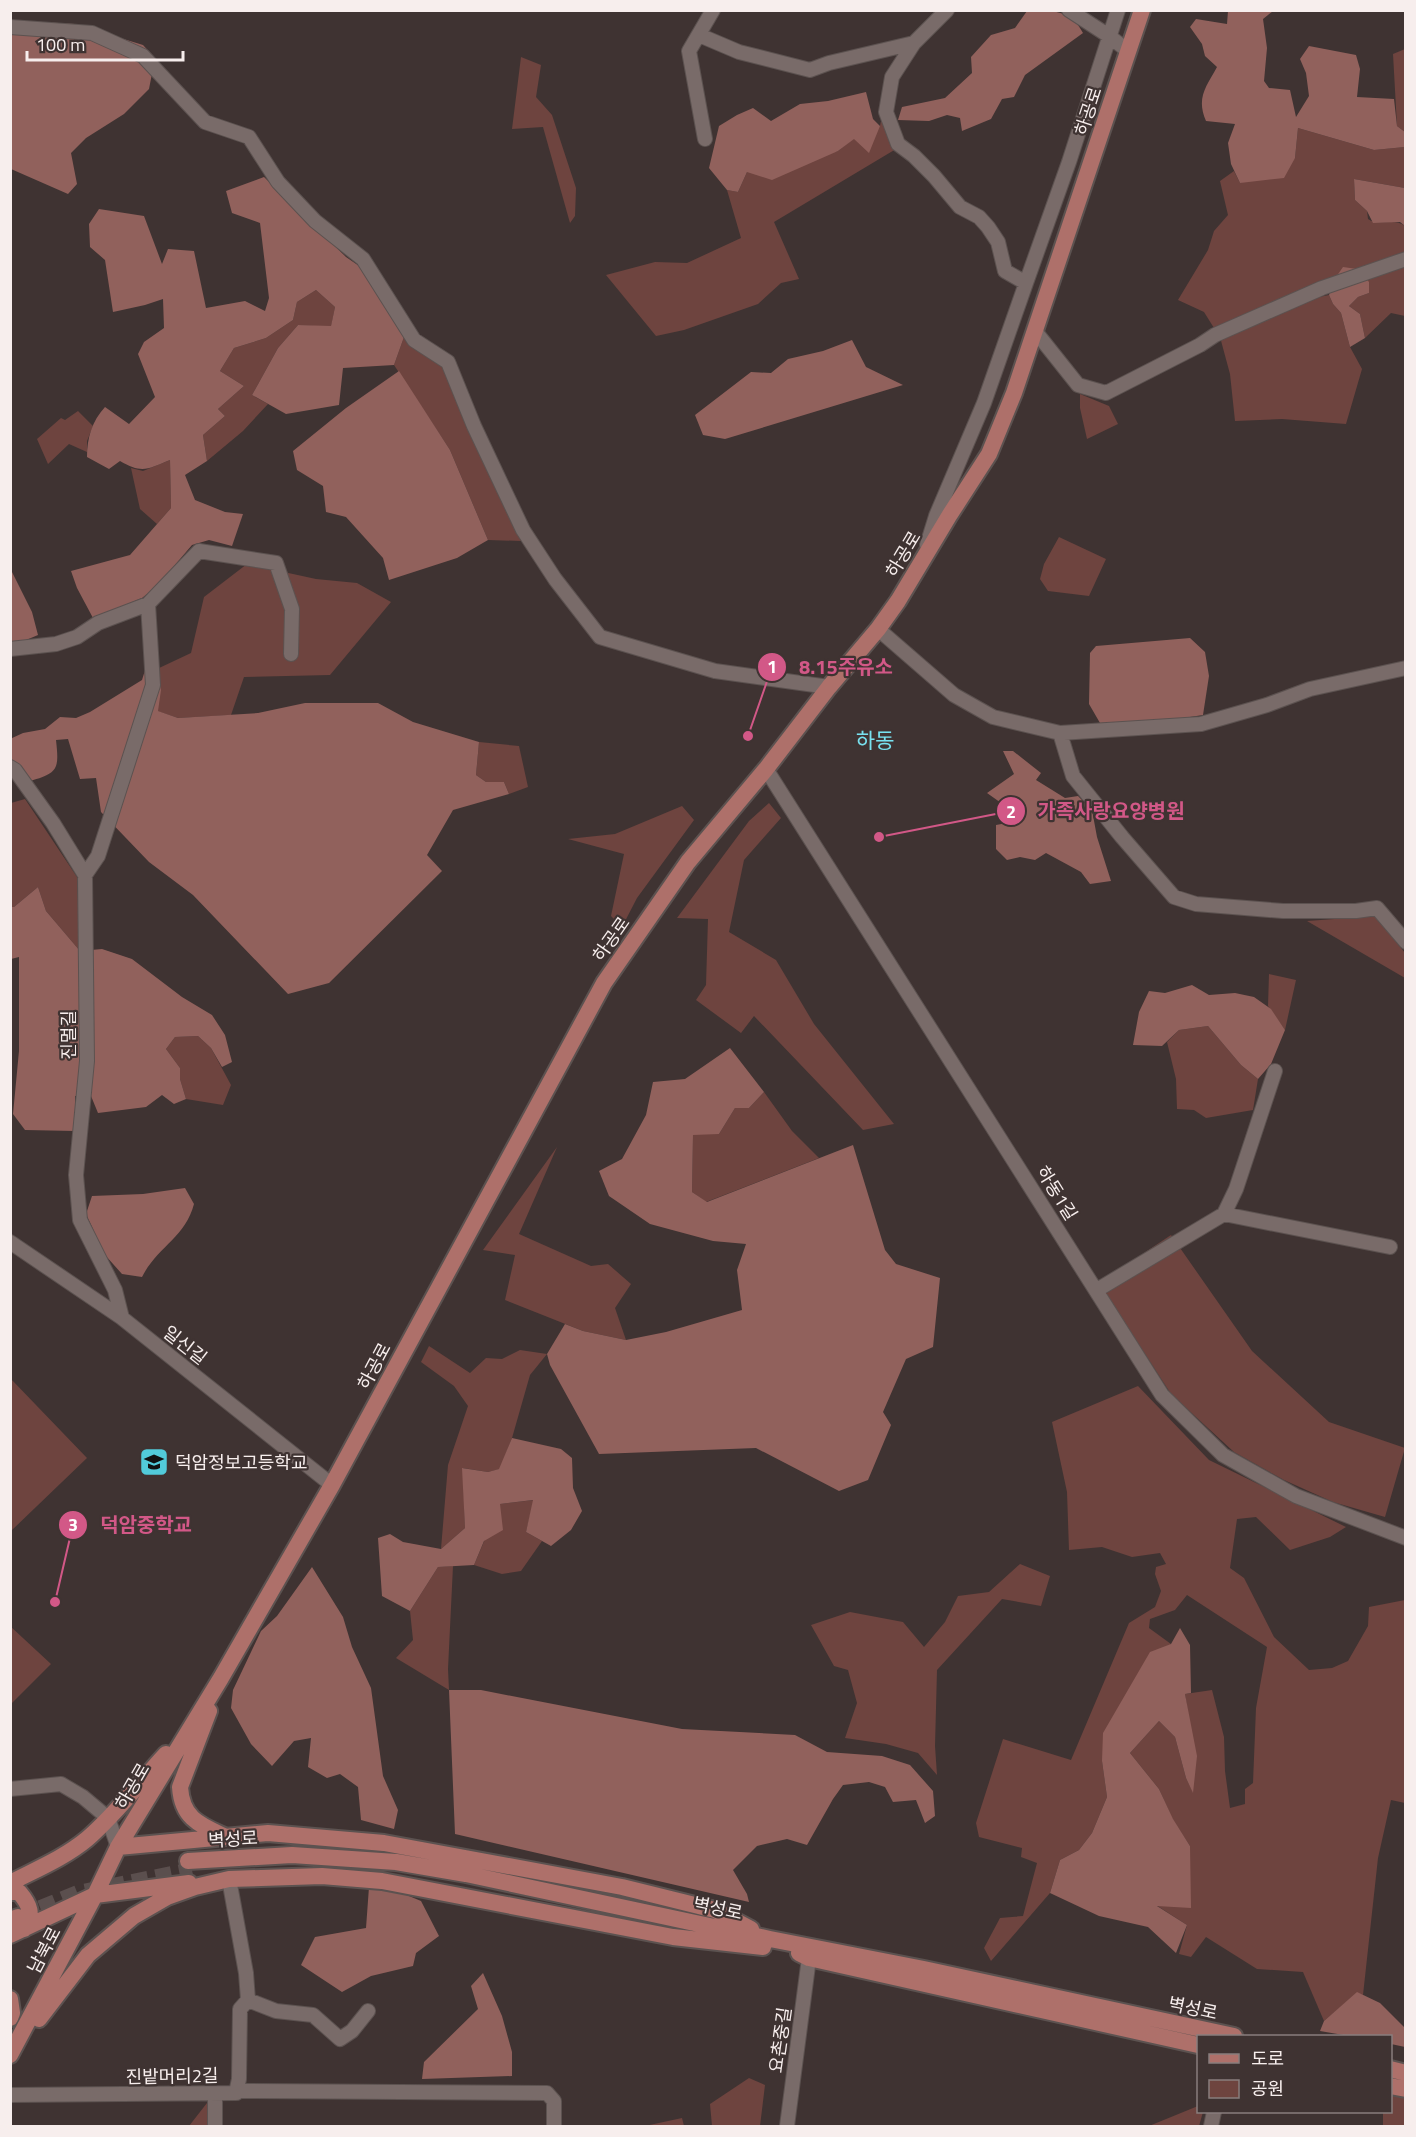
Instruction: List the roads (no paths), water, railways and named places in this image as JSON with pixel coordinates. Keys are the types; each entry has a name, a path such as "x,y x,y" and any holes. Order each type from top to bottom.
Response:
{"main road":[{"name":"하공로","path":"95,1895 118,1847 221,1678 332,1485 604,983 688,862 766,769 829,687 879,629 989,454 1014,393 1142,10"},
{"path":"221,1678 180,1787 187,1813 205,1828 227,1837"},
{"path":"10,1883 48,1865 86,1839 108,1818 192,1724"},
{"path":"118,1847 268,1833 384,1843 622,1887 715,1910 770,1939"},
{"path":"182,1841 177,1863 183,1876 191,1871"},
{"name":"벽성로","path":"191,1871 292,1855 396,1862 466,1874 770,1939 924,1969 1225,2035"},
{"name":"벽성로","path":"191,1871 248,1865 341,1866 443,1878 745,1938 802,1954 1197,2045"},
{"path":"14,1920 95,1895 191,1871 229,1879"},
{"path":"10,2055 88,1955 134,1916 167,1897 229,1879 322,1876 382,1881 673,1937 802,1954"},
{"path":"10,1892 19,1892 28,1904 29,1921 14,1920"},
{"name":"남북로","path":"10,2055 95,1895"},
{"path":"10,1999 12,2013 10,2018"}],"street":[{"path":"705,139 689,51 713,10"},
{"path":"947,10 914,43 892,76 886,112 898,144 934,176 960,207 979,217 998,242 1005,271 1026,283"},
{"path":"1069,10 1128,51"},
{"path":"921,563 936,516 984,403 1069,162 1118,10"},
{"path":"10,27 92,33 143,56 205,122 249,137 278,182 315,221 363,259 414,340 448,362 474,426 523,530 555,579 600,637 715,671 829,687"},
{"path":"699,35 740,52 810,70 829,63 914,43"},
{"path":"1035,331 1078,386 1106,393 1215,335 1322,288 1406,259"},
{"path":"10,648 56,644 77,637 98,623 148,604 199,551 276,563 292,609 291,654"},
{"path":"10,767 15,770 53,823 85,875 98,856 153,685 148,604"},
{"path":"879,629 954,695 993,717 1060,733 1201,724 1267,705 1310,689 1406,668"},
{"path":"1060,733 1073,776 1174,897 1196,904 1283,911 1356,911 1377,908 1406,942"},
{"name":"하동1길","path":"766,769 1162,1395 1223,1455 1296,1496 1406,1538"},
{"name":"진멀길","path":"85,875 87,1061 75,1174 80,1220 115,1290 122,1318"},
{"path":"1097,1290 1224,1214 1236,1189 1275,1071"},
{"path":"1224,1214 1390,1247"},
{"name":"일신길","path":"10,1242 122,1318 332,1485"},
{"path":"10,1789 61,1784 83,1797 108,1818 118,1847"},
{"name":"진밭머리2길","path":"10,2095 215,2094 237,2091 240,2009 248,2000 246,1973 229,1879"},
{"name":"요촌중길","path":"787,2127 802,1954"},
{"path":"248,2000 276,2011 313,2015 340,2039 352,2031 368,2011"},
{"path":"237,2091 546,2092 554,2101 554,2127"},
{"path":"215,2094 215,2127"}],"tunnel":[{"path":"18,1917 78,1893 192,1870"}],"place":[{"name":"8.15주유소","path":"748,736"},
{"name":"가족사랑요양병원","path":"879,837"},
{"name":"덕암정보고등학교","path":"154,1462"},
{"name":"덕암중학교","path":"55,1602"}],"district":[{"name":"하동","path":"875,740"}]}
